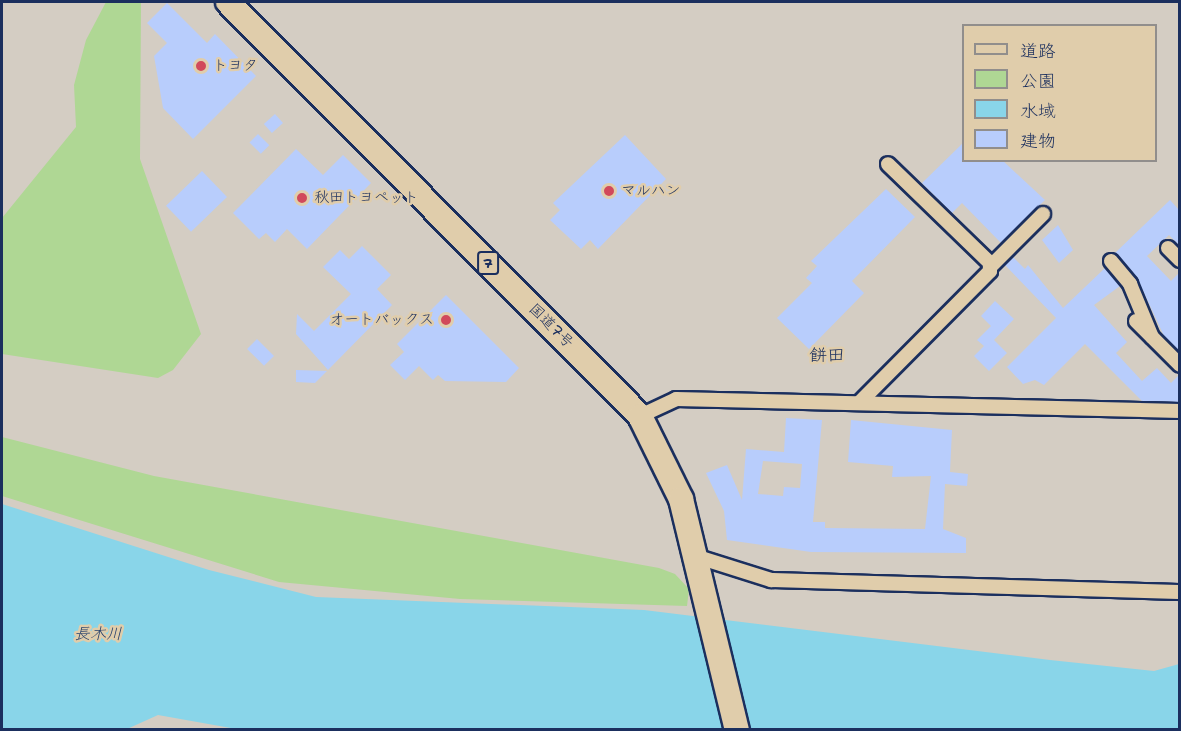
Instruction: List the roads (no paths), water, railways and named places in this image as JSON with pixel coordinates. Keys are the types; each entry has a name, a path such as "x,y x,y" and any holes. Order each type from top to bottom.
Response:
{"highway":[{"name":"国道7号","path":"228,2 640,416 677,489 700,565 737,729"}],"street":[{"path":"888,164 990,267"},
{"path":"860,403 1043,214"},
{"path":"1168,248 1179,260"},
{"path":"1111,261 1130,284 1152,337"},
{"path":"1136,321 1179,364"},
{"path":"640,416 676,399 1179,411"},
{"path":"700,565 771,580 1179,592"}],"water":[{"name":"長木川","path":"2,504 209,570 316,597 644,610 1154,671 1179,664 1179,729 242,730 158,715 127,729 2,729"}],"place":[{"name":"トヨタ","path":"201,66"},
{"name":"マルハン","path":"609,191"},
{"name":"秋田トヨペット","path":"302,198"},
{"name":"オートバックス","path":"446,320"}],"district":[{"name":"餅田","path":"827,355"}]}
